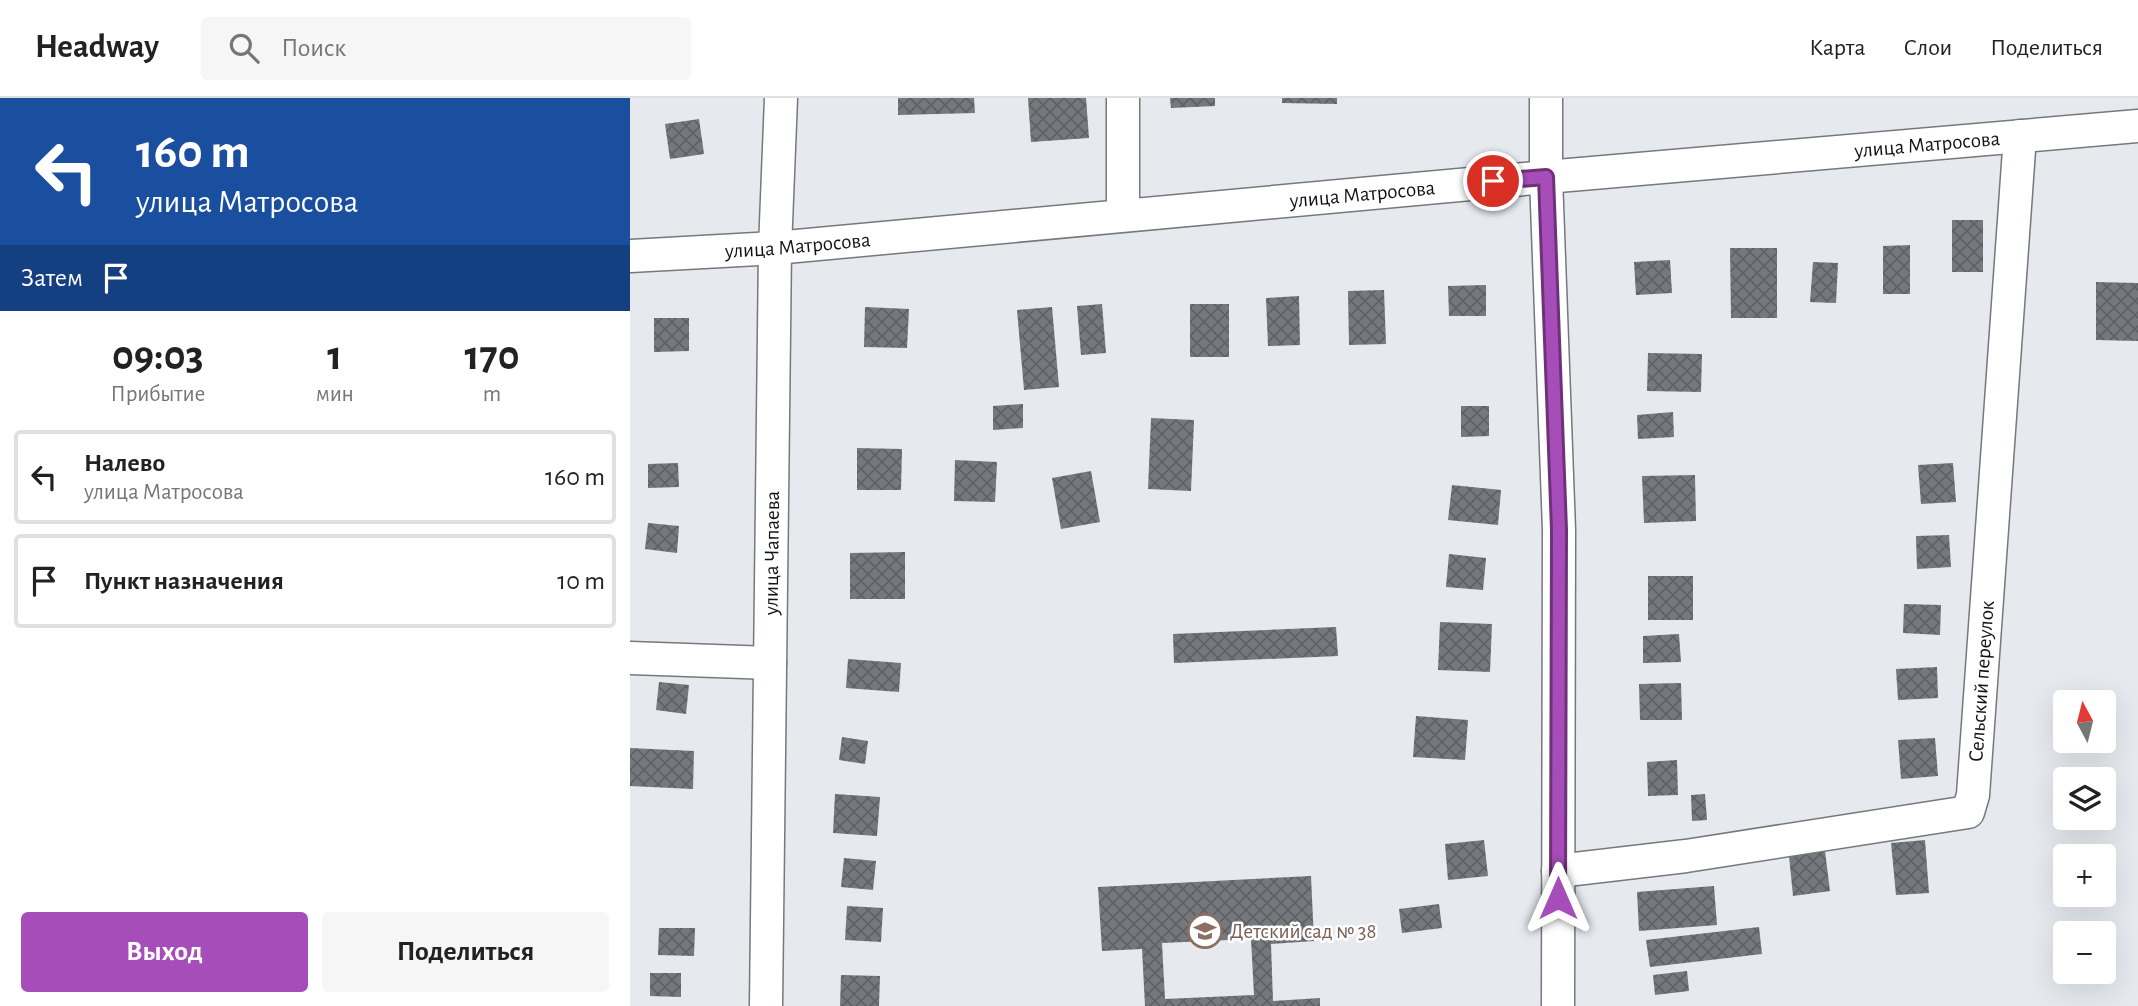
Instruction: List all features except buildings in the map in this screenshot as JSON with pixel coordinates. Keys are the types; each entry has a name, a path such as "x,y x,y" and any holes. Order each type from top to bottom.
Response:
{"street":[{"name":"улица Чапаева","path":"766,1006 775,248 781,98"},
{"path":"1123,98 1123,215"},
{"path":"1546,98 1546,177 1559,530 1558,1006"},
{"name":"улица Матросова","path":"630,256 775,248 2138,126"},
{"name":"Сельский переулок","path":"1558,871 1686,856 1968,812 1973,795 2020,136"},
{"path":"630,658 770,663"}],"place":[{"name":"Детский сад № 38","path":"1205,931"}],"route":[{"path":"1493,181 1546,177 1559,530 1558,898"}]}
